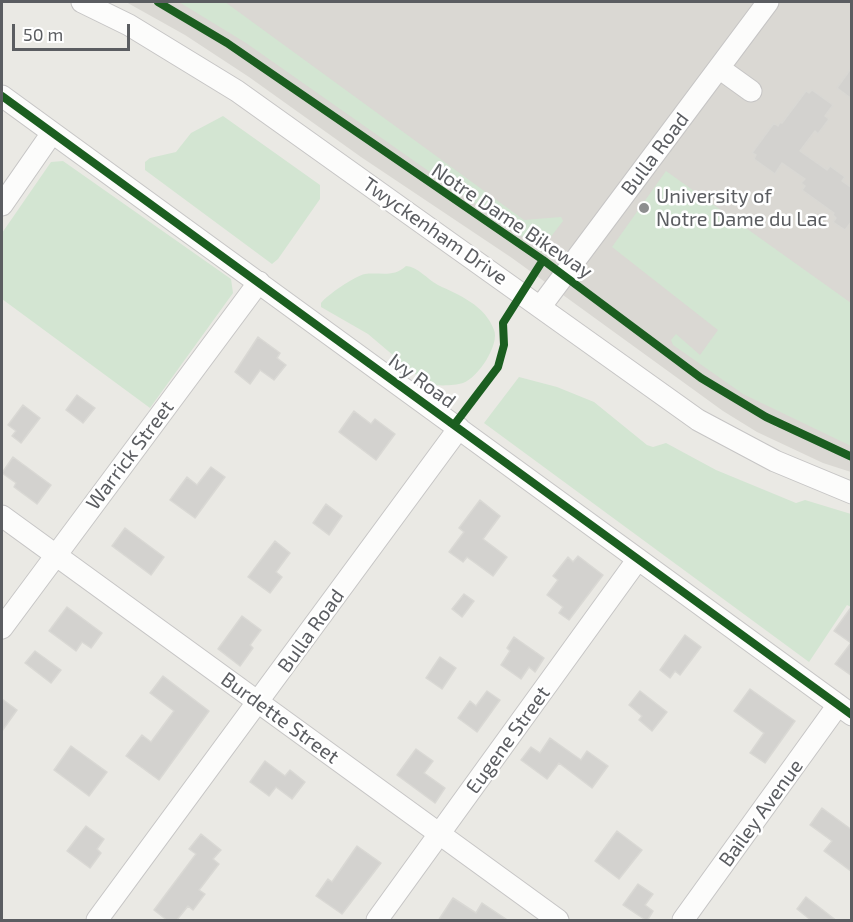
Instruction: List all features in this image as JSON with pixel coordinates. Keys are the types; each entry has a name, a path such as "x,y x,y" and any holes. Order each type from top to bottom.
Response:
{"street":[{"name":"Twyckenham Drive","path":"82,2 129,25 237,91 698,420 775,461 852,493"},
{"name":"Bulla Road","path":"541,306 768,2"},
{"path":"719,68 751,90"},
{"name":"Ivy Road","path":"2,96 845,710"},
{"path":"2,205 52,133"},
{"name":"Warrick Street","path":"2,628 259,282"},
{"name":"Bulla Road","path":"97,921 459,428"},
{"name":"Burdette Street","path":"2,516 558,921"},
{"name":"Eugene Street","path":"377,921 638,559"},
{"name":"Bailey Avenue","path":"683,921 845,710"}],"shaded area":[{"name":"University of Notre Dame du Lac","path":"126,2 851,2 851,472 823,463 757,432 723,411 512,258 361,157 249,77 185,35"}],"green space":[{"path":"179,2 225,2 524,220 561,217 563,221 546,243 534,245 246,43"},
{"path":"223,116 320,185 320,199 278,259 272,264 145,170 145,162 150,158 176,152 191,133"},
{"path":"63,161 231,279 233,293 150,408 2,299 2,233 51,162"},
{"path":"666,171 851,303 851,446 743,394 673,345 671,340 676,334 700,355 718,330 612,247"},
{"path":"406,266 415,269 438,285 478,307 490,321 495,336 491,352 481,368 469,380 455,385 427,384 368,334 321,307 321,303 329,295 355,278 365,274 396,272"},
{"path":"519,377 557,387 594,402 647,445 653,447 666,443 716,470 796,503 805,500 851,514 851,607 847,605 809,662 484,423"}],"building":[{"path":"852,67 852,99 837,88"},
{"path":"812,90 833,105 825,116 829,119 818,134 815,131 800,151 827,170 830,166 845,177 842,181 852,188 852,221 845,230 833,222 836,218 834,213 802,190 805,186 801,183 805,179 782,163 775,174 754,159 756,155 752,153 774,123 778,126 780,122 782,123 806,91 809,93"},
{"path":"258,337 280,353 277,358 286,365 274,380 260,370 250,384 235,372"},
{"path":"77,395 95,408 83,423 66,410"},
{"path":"23,405 40,418 21,443 12,436 16,431 8,425"},
{"path":"354,411 371,424 375,419 395,434 376,460 339,432"},
{"path":"13,457 51,485 37,504 14,487 16,483 2,473"},
{"path":"211,467 225,477 195,518 170,500 187,477 197,485"},
{"path":"480,500 500,516 483,539 507,557 493,576 467,557 463,562 449,552 464,532 459,528"},
{"path":"326,504 342,516 329,535 313,523"},
{"path":"125,528 164,557 151,575 112,546"},
{"path":"275,541 290,553 276,572 282,577 270,593 248,577"},
{"path":"578,556 603,575 569,620 559,613 563,607 547,595 558,580 553,576 568,557 573,562"},
{"path":"464,594 474,601 462,617 452,609"},
{"path":"852,606 852,676 835,664 851,643 834,631"},
{"path":"67,607 102,633 91,648 82,642 76,651 49,631"},
{"path":"242,616 261,630 250,645 253,648 240,666 218,649"},
{"path":"685,635 701,647 680,675 675,671 670,678 660,670"},
{"path":"514,637 544,658 535,672 529,667 521,679 501,665 510,651 507,648"},
{"path":"35,651 61,670 51,683 25,663"},
{"path":"440,657 456,668 442,689 426,678"},
{"path":"163,676 209,711 159,780 126,756 142,735 151,742 174,711 150,693"},
{"path":"750,689 795,721 765,763 750,753 764,733 734,711"},
{"path":"487,691 500,700 477,732 458,718 470,701 476,706"},
{"path":"640,691 667,712 652,731 639,720 642,716 629,705"},
{"path":"2,699 17,710 2,731"},
{"path":"550,738 581,760 587,751 608,766 592,788 559,763 547,779 521,760 531,747 540,753"},
{"path":"71,746 107,772 89,796 54,770"},
{"path":"416,749 433,761 424,773 445,788 435,803 397,775"},
{"path":"265,761 285,776 290,770 305,782 292,799 276,787 269,796 250,782"},
{"path":"822,808 852,830 852,872 824,851 832,841 810,825"},
{"path":"86,826 104,839 97,849 101,853 90,868 67,851"},
{"path":"617,831 642,850 619,879 595,861"},
{"path":"201,834 221,850 213,859 219,864 199,890 205,894 193,910 188,906 176,921 168,921 154,910 196,854 189,849"},
{"path":"357,846 381,863 342,914 316,896 328,879 332,882"},
{"path":"638,884 653,894 645,905 653,911 647,921 623,905"},
{"path":"806,897 837,921 812,921 797,909"},
{"path":"453,898 476,913 482,903 509,921 438,921"}],"cycle path":[{"name":"Notre Dame Bikeway","path":"158,2 227,43 543,260 701,378 766,417 852,457"},
{"path":"2,96 852,715"},
{"name":"Notre Dame Bikeway","path":"454,425 498,367 504,345 503,323 543,260"}],"place":[{"name":"University of Notre Dame du Lac","path":"644,208"}]}
